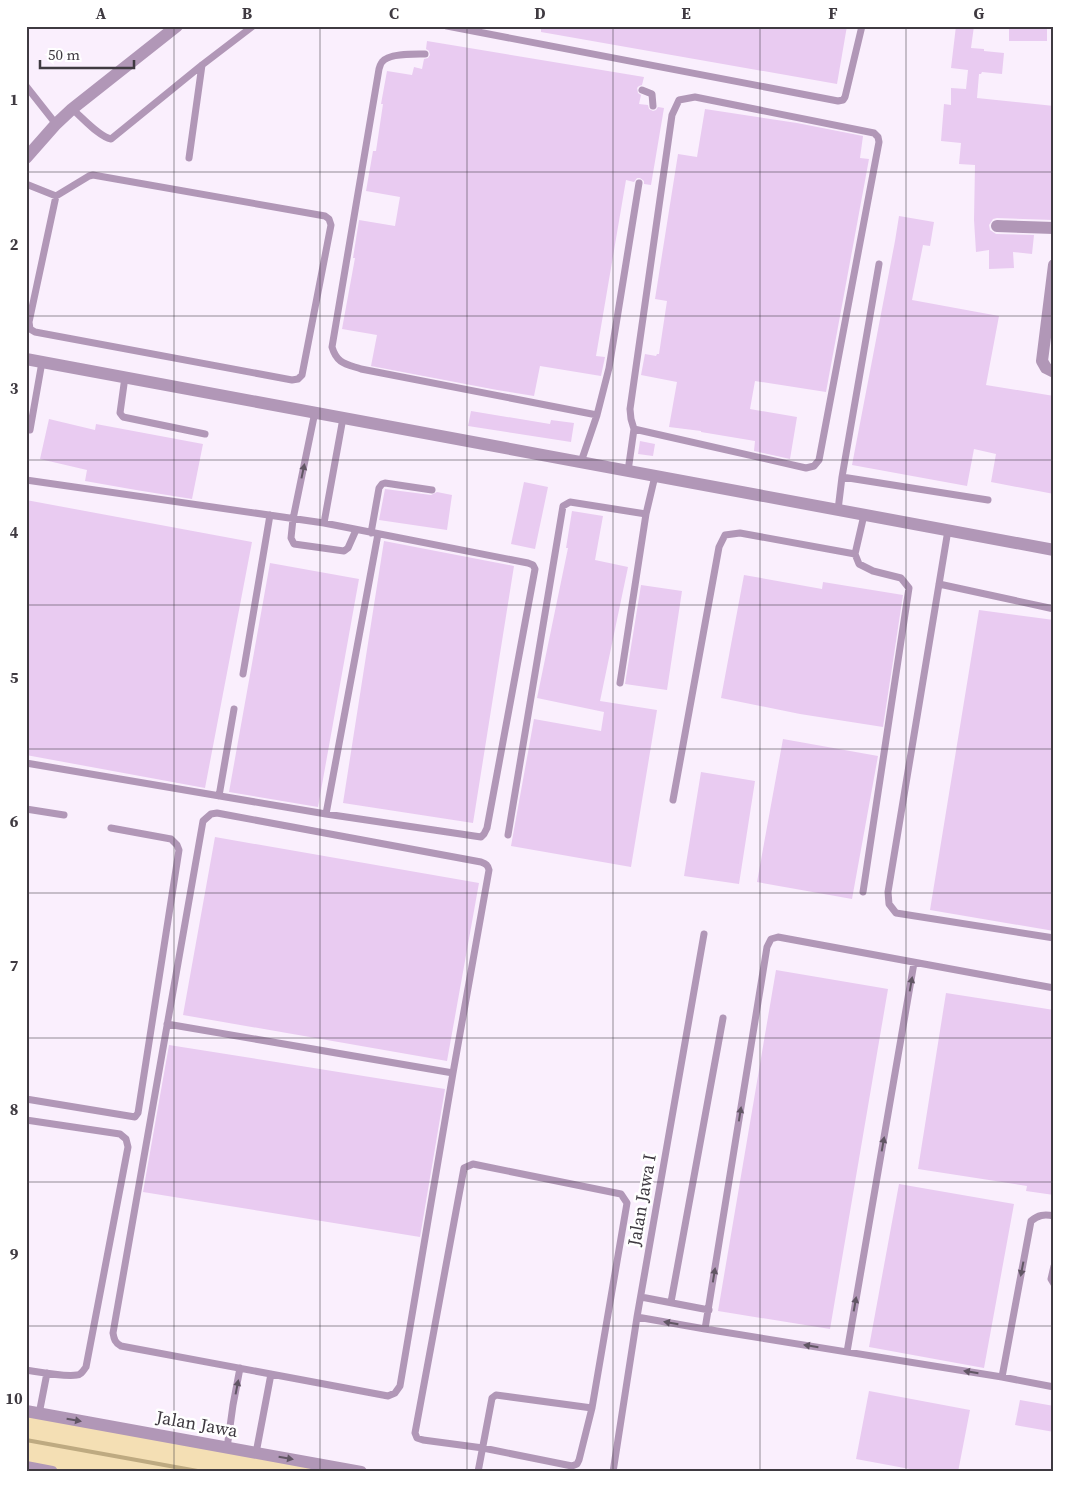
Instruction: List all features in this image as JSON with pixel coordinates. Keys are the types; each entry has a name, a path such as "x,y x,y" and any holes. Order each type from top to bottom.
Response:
{"street":[{"path":"26,158 54,120 72,109 177,26"},
{"path":"997,226 1054,228"},
{"path":"1054,265 1042,361 1046,368 1054,372"},
{"path":"26,359 1054,550"},
{"name":"Jalan Jawa","path":"26,1412 361,1472"},
{"path":"26,1467 52,1472"}],"lane":[{"path":"72,109 107,138 114,137 253,26"},
{"path":"447,26 838,101 843,100 845,97 862,26"},
{"path":"425,54 392,56 382,62 379,69 332,347 334,356 342,362 361,369 597,416"},
{"path":"189,158 202,65"},
{"path":"26,86 54,120"},
{"path":"642,90 652,94 653,106"},
{"path":"628,471 634,429 630,419 630,409 672,115 679,100 695,97 874,133 879,142 819,460 814,466 806,468 634,429"},
{"path":"26,184 53,195 93,175 325,216 329,219 331,225 302,375 298,379 292,380 35,332 30,329 29,322 53,195"},
{"path":"581,462 597,416 609,368 639,183"},
{"path":"838,510 879,264"},
{"path":"30,430 42,362"},
{"path":"125,377 120,413 123,417 205,434"},
{"path":"315,412 293,519 291,538 294,544 344,551 348,548 356,530"},
{"path":"324,524 343,418"},
{"path":"620,683 646,514 655,476"},
{"path":"842,477 988,500"},
{"path":"26,480 324,524 528,563 533,565 535,569 489,819 484,834 481,837 326,814 26,764"},
{"path":"326,814 374,534 379,488 385,483 432,490"},
{"path":"508,835 563,506 570,502 646,514"},
{"path":"243,674 270,515"},
{"path":"863,892 909,588 901,578 873,571 859,564 855,554 864,515"},
{"path":"948,530 888,892 889,904 896,913 1054,938"},
{"path":"673,800 718,547 726,535 740,533 855,554"},
{"path":"939,584 1054,609"},
{"path":"219,796 234,708"},
{"path":"26,809 64,815"},
{"path":"217,813 487,864 490,870 453,1073 400,1386 395,1393 388,1396 121,1346 116,1343 114,1324 203,821 211,814 217,813"},
{"path":"26,1099 135,1117 138,1113 179,850 178,845 171,839 111,828"},
{"name":"Jalan Jawa I","path":"612,1472 637,1316 704,934"},
{"path":"705,1329 767,947 770,939 778,938 1054,988"},
{"path":"847,1352 914,962"},
{"path":"671,1302 722,1018"},
{"path":"167,1024 453,1073"},
{"path":"26,1120 120,1134 126,1139 128,1147 86,1367 78,1375 46,1374 26,1370"},
{"path":"473,1164 621,1194 625,1199 627,1203 592,1408 579,1460 577,1464 572,1466 483,1448 417,1438 416,1433 464,1168 467,1166 473,1164"},
{"path":"1002,1377 1031,1221 1037,1216 1046,1214 1054,1216"},
{"path":"1054,1266 1051,1279 1054,1284"},
{"path":"641,1297 709,1310"},
{"path":"637,1316 1054,1387"},
{"path":"227,1448 240,1368"},
{"path":"40,1414 46,1374"},
{"path":"256,1453 271,1374"},
{"path":"478,1472 492,1398 496,1394 592,1408"}],"shaded area":[{"path":"26,1411 361,1472 54,1472 26,1467"}],"building":[{"path":"541,26 847,26 837,84 541,32"},
{"path":"956,26 974,26 971,48 1004,53 1002,74 982,72 979,74 977,98 1054,106 1053,220 997,218 993,219 989,225 990,230 996,234 1034,235 1032,254 1013,252 1014,268 989,269 989,250 976,252 974,220 975,165 959,164 961,143 941,141 944,104 951,105 951,88 966,89 968,70 951,68"},
{"path":"1009,26 1047,26 1047,41 1009,41"},
{"path":"427,41 644,77 642,85 637,88 638,93 641,95 639,104 648,105 649,109 653,111 658,107 664,108 651,185 644,184 644,181 640,178 637,178 634,182 626,180 596,356 605,357 601,376 540,366 534,396 497,390 371,366 377,335 342,329 355,258 353,258 359,220 395,226 400,197 366,191 373,151 376,151 387,71 412,75 414,67 422,69 424,59 430,55 426,49"},
{"path":"705,109 797,123 863,136 860,158 869,159 826,392 755,381 750,409 797,417 790,459 754,451 755,441 669,427 677,382 641,375 645,354 656,356 659,354 667,301 655,299 678,154 697,157"},
{"path":"899,216 934,222 930,246 923,245 912,300 999,316 986,385 1054,396 1054,494 991,482 996,454 974,449 967,486 852,465"},
{"path":"471,411 550,424 551,420 574,423 571,442 468,426"},
{"path":"49,419 95,430 96,424 203,444 192,499 85,481 87,470 40,459"},
{"path":"640,441 655,444 653,456 638,454"},
{"path":"524,482 548,487 535,549 511,544"},
{"path":"385,489 431,495 437,492 452,495 447,530 379,520"},
{"path":"26,500 252,542 205,788 26,755"},
{"path":"572,511 603,516 595,560 628,567 600,701 657,710 631,867 511,846 534,719 601,731 604,712 537,698 568,548 566,548"},
{"path":"384,541 514,566 473,823 343,803"},
{"path":"270,563 359,579 318,807 229,792"},
{"path":"744,575 822,589 823,582 903,595 883,727 800,714 721,698"},
{"path":"641,585 682,591 667,690 625,684"},
{"path":"979,610 1054,620 1054,931 930,910"},
{"path":"783,739 878,756 852,899 757,882"},
{"path":"701,772 755,781 739,884 684,876"},
{"path":"215,837 479,883 447,1061 183,1015"},
{"path":"776,970 888,989 830,1329 718,1311"},
{"path":"946,993 1054,1010 1054,1195 1026,1191 1027,1186 918,1169"},
{"path":"169,1045 445,1089 420,1237 143,1192"},
{"path":"899,1184 1014,1204 984,1368 869,1347"},
{"path":"869,1391 970,1410 958,1472 926,1472 856,1459"},
{"path":"1020,1400 1054,1406 1054,1432 1015,1425"}],"waterway":[{"path":"26,1440 203,1472"}]}
